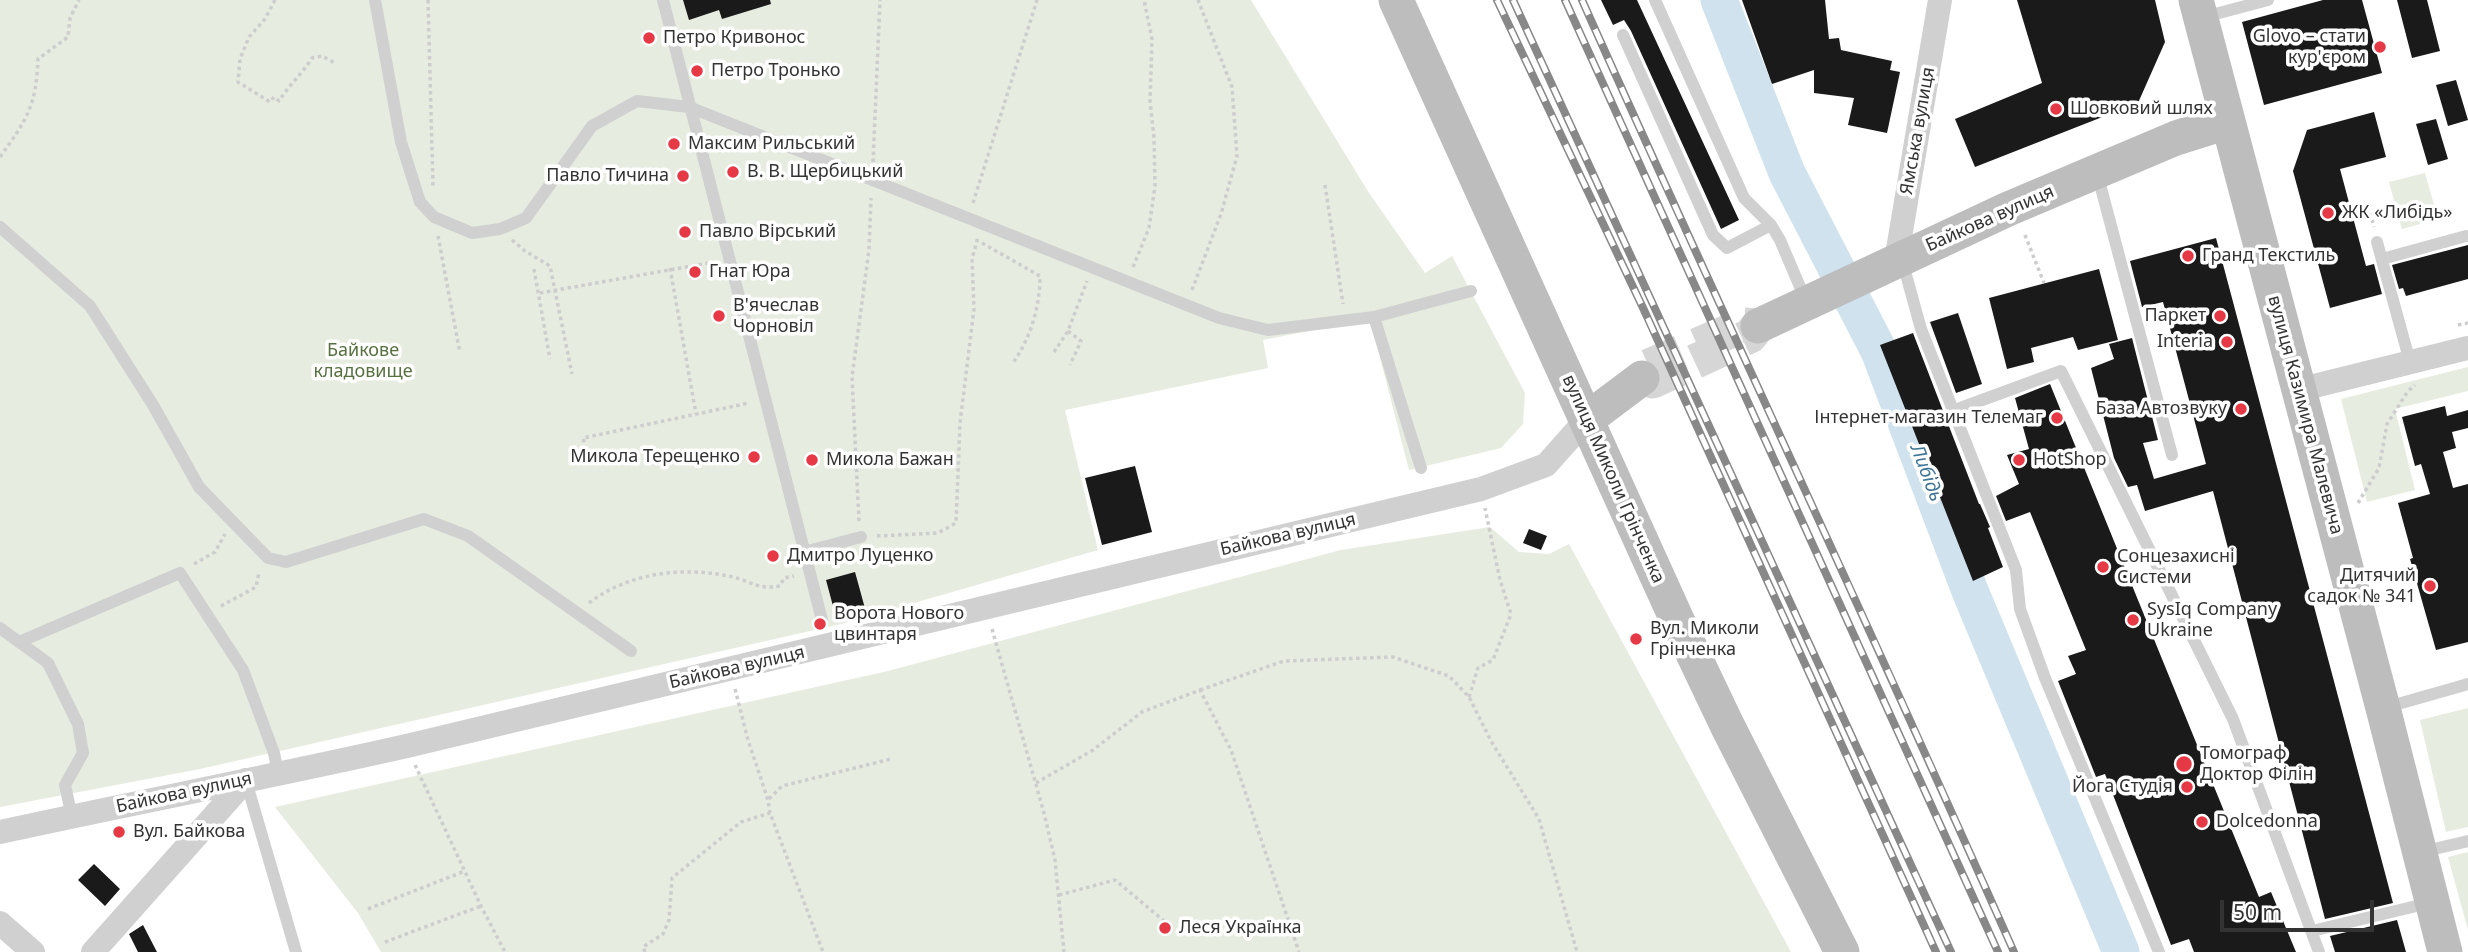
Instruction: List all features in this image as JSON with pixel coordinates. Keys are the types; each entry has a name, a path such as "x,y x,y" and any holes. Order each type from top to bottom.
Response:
{"main road":[{"name":"вулиця Миколи Грінченка","path":"1396,0 1727,725 1842,952"},
{"name":"вулиця Казимира Малевича","path":"2198,9 2384,708 2445,952"},
{"name":"Байкова вулиця","path":"1758,326 2008,209 2176,138 2227,122"},
{"name":"Байкова вулиця","path":"1586,420 1642,378"}],"street":[{"name":"Ямська вулиця","path":"1890,264 1940,0"},
{"path":"2298,390 2416,370 2468,348"},
{"name":"Байкова вулиця","path":"0,832 406,746 730,670 825,631 986,607 1481,489 1546,465 1586,420"},
{"path":"93,952 246,780"},
{"path":"0,923 33,952"}],"lane":[{"path":"375,0 401,142 420,202 434,217 472,233 500,229 526,218 593,126 637,101 689,107 1186,306 1268,330 1374,317 1471,291"},
{"path":"663,0 825,631"},
{"path":"1655,0 1744,198 1771,225 1808,301"},
{"path":"2198,9 2269,0"},
{"path":"1623,35 1713,235 1727,248 1771,225"},
{"path":"2097,173 2172,455"},
{"path":"0,227 90,306 153,405 199,487 268,558 286,562 424,519 468,536 631,651"},
{"path":"2382,259 2466,236"},
{"path":"2377,242 2416,370"},
{"path":"1890,264 1955,410 2016,570 2020,609 2041,667 2159,952"},
{"path":"1374,317 1421,468"},
{"path":"1955,410 2061,371 2233,719 2319,952"},
{"path":"804,552 861,537"},
{"path":"19,642 180,573 243,670 274,753 278,774"},
{"path":"0,628 48,663 78,724 83,753 65,785 72,817"},
{"path":"2384,708 2468,684"},
{"path":"246,780 296,952"},
{"path":"2420,852 2468,841"},
{"path":"2312,931 2433,902"}],"path":[{"path":"0,157 26,120 37,89 38,60 68,37 70,18 79,0"},
{"path":"275,0 265,19 249,37 240,59 238,82 270,102 274,97 279,101 313,58 322,56 335,63"},
{"path":"428,0 434,217 460,353"},
{"path":"880,0 869,250 852,377 861,537 938,533 956,523 960,423 974,309 972,259 977,240 1040,276 1040,293 1025,347 1012,364"},
{"path":"968,219 1037,0"},
{"path":"1127,282 1149,228 1155,186 1150,101 1152,39 1144,0"},
{"path":"1186,306 1221,214 1237,156 1232,87 1198,0"},
{"path":"1325,185 1342,296"},
{"path":"500,229 525,251 550,266 572,374"},
{"path":"2025,235 2044,283"},
{"path":"540,293 715,262"},
{"path":"670,268 696,414"},
{"path":"1054,352 1068,331 1092,268"},
{"path":"534,269 551,359"},
{"path":"1068,331 1081,341 1070,365"},
{"path":"2358,503 2379,468 2387,424 2416,370"},
{"path":"586,449 583,438 751,402"},
{"path":"1469,696 1478,668 1493,660 1511,614 1500,580 1481,489"},
{"path":"180,573 215,552 232,522"},
{"path":"206,613 256,587 258,574 268,558"},
{"path":"576,612 596,597 640,576 696,570 736,578 766,589 780,586 784,578 809,572"},
{"path":"986,607 1055,860 1065,952"},
{"path":"1036,783 1093,750 1142,712 1200,690 1284,661 1393,657 1449,676 1469,696 1491,741 1539,820 1577,952"},
{"path":"730,670 770,813 823,952"},
{"path":"1200,690 1231,750 1299,952"},
{"path":"406,746 505,952"},
{"path":"768,800 782,786 891,759"},
{"path":"645,952 643,947 663,934 670,920 672,878 741,822 770,813"},
{"path":"368,909 465,870"},
{"path":"1059,895 1115,880 1163,920 1165,928"},
{"path":"385,942 481,906"}],"green space":[{"name":"Байкове кладовище","path":"0,0 1251,0 1369,193 1425,273 1452,256 1525,393 1523,424 1501,448 1409,470 1370,319 1263,340 1268,368 1065,410 1098,550 841,624 200,769 0,807"},
{"path":"2425,173 2438,219 2402,229 2389,182"},
{"path":"2468,367 2468,391 2395,409 2415,490 2367,502 2341,399"},
{"path":"1490,527 1519,552 1549,554 1569,544 1791,952 381,952 358,913 275,807 888,671 1341,550"},
{"path":"2468,708 2468,827 2446,832 2420,720"},
{"path":"2468,852 2468,930 2448,857"}],"building":[{"path":"683,0 770,0 771,4 722,19 719,10 689,20"},
{"path":"1601,0 1637,0 1739,220 1721,229 1631,31 1624,20 1613,25"},
{"path":"1742,0 1825,0 1829,39 1839,38 1841,50 1892,61 1890,70 1900,72 1887,133 1848,125 1854,98 1814,93 1814,70 1772,84"},
{"path":"2017,0 2155,0 2165,42 2138,103 1975,167 1955,119 2042,83"},
{"path":"2323,0 2362,0 2382,73 2264,105 2242,22"},
{"path":"2397,0 2427,0 2440,51 2412,58"},
{"path":"2456,80 2468,120 2448,126 2436,85"},
{"name":"ЖК «Либідь»","path":"2374,112 2386,157 2340,169 2366,266 2374,264 2382,294 2330,308 2293,171 2307,130"},
{"path":"2436,119 2448,159 2428,165 2416,124"},
{"path":"2216,238 2393,903 2325,919 2213,491 2145,511 2137,485 2128,487 2114,458 2091,368 2114,359 2109,344 2132,338 2158,440 2143,443 2154,479 2206,464 2163,302 2142,307 2130,261"},
{"path":"2468,245 2468,279 2406,296 2403,288 2399,289 2392,265"},
{"path":"2099,269 2118,340 2078,350 2073,337 2031,348 2034,362 2007,369 1989,298"},
{"path":"1958,313 1982,384 1956,393 1930,322"},
{"path":"1913,333 1990,527 1988,528 2003,567 1973,581 1880,345"},
{"path":"2050,384 2259,897 2271,892 2296,952 2194,952 2189,939 2171,945 2105,774 2096,777 2058,681 2076,674 2068,656 2086,650 2030,512 2006,521 1996,496 2019,484 2007,455 2029,449 2015,398"},
{"path":"2445,406 2447,416 2468,410 2468,428 2452,432 2456,448 2443,452 2453,488 2468,484 2468,642 2436,650 2410,559 2413,558 2398,503 2430,494 2421,464 2415,466 2402,417"},
{"path":"1135,466 1152,532 1102,545 1085,478"},
{"path":"1529,529 1547,536 1541,550 1523,543"},
{"path":"855,572 866,612 837,621 826,580"},
{"path":"94,864 120,889 105,906 78,880"},
{"path":"2397,920 2406,952 2335,952 2330,936"},
{"path":"143,925 157,952 138,952 129,934"}],"waterway":[{"name":"Либідь","path":"1719,0 1787,173 1879,351 1970,591 2121,952"}],"tunnel":[{"path":"1744,325 1758,326 1750,336 1653,381 1642,378 1647,367 1744,325"}],"railway":[{"path":"1497,0 1644,310 1936,952"},
{"path":"1513,0 1951,952"},
{"path":"1565,0 1998,952"},
{"path":"1582,0 2014,952"}],"place":[{"name":"Петро Кривонос","path":"649,38"},
{"name":"Glovo – стати кур'єром","path":"2380,47"},
{"name":"Петро Тронько","path":"697,71"},
{"name":"Шовковий шлях","path":"2056,109"},
{"name":"Максим Рильський","path":"674,144"},
{"name":"В. В. Щербицький","path":"733,172"},
{"name":"Павло Тичина","path":"683,176"},
{"name":"ЖК «Либідь»","path":"2328,213"},
{"name":"Павло Вірський","path":"685,232"},
{"name":"Гранд Текстиль","path":"2188,256"},
{"name":"Гнат Юра","path":"695,272"},
{"name":"В'ячеслав Чорновіл","path":"719,316"},
{"name":"Паркет","path":"2220,316"},
{"name":"Interia","path":"2227,342"},
{"name":"База Автозвуку","path":"2241,409"},
{"name":"Інтернет-магазин Телемаг","path":"2057,418"},
{"name":"Микола Терещенко","path":"754,457"},
{"name":"Микола Бажан","path":"812,460"},
{"name":"HotShop","path":"2019,460"},
{"name":"Дмитро Луценко","path":"773,556"},
{"name":"Сонцезахисні Системи","path":"2103,567"},
{"name":"Дитячий садок № 341","path":"2430,586"},
{"name":"SysIq Company Ukraine","path":"2133,620"},
{"name":"Ворота Нового цвинтаря","path":"820,624"},
{"name":"Вул. Миколи Грінченка","path":"1636,639"},
{"name":"Томограф Доктор Філін","path":"2184,764"},
{"name":"Йога Студія","path":"2187,787"},
{"name":"Dolcedonna","path":"2202,822"},
{"name":"Вул. Байкова","path":"119,832"},
{"name":"Леся Українка","path":"1165,928"}]}
